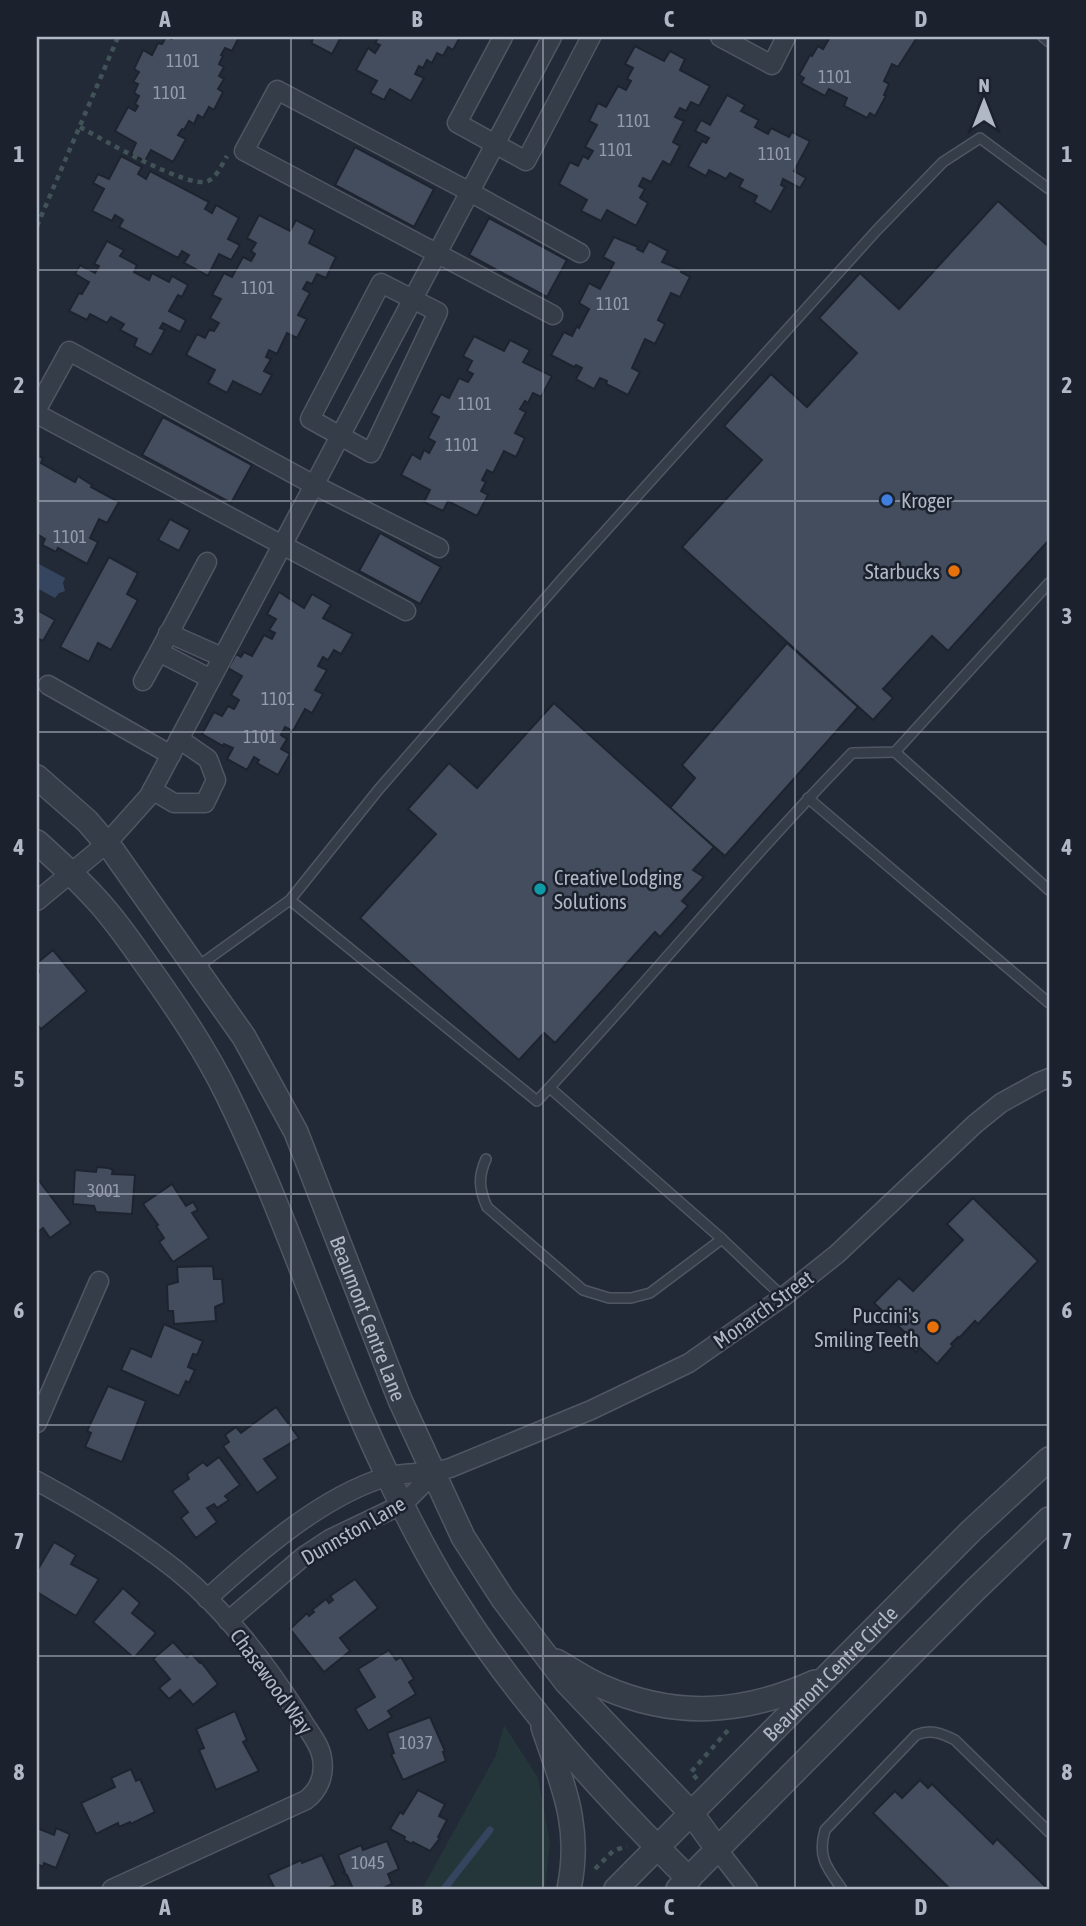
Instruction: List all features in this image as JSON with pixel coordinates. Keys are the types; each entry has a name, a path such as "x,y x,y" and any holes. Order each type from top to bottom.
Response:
{"street":[{"path":"503,37 457,123 526,161 591,37"},
{"path":"37,901 107,843 149,796 552,37"},
{"path":"720,37 772,65 786,37"},
{"path":"553,314 244,151 277,90 580,253"},
{"path":"381,283 413,299 438,312 371,453 310,419 381,283"},
{"path":"37,409 69,351 314,485 439,548"},
{"path":"37,414 406,611"},
{"path":"143,681 207,562"},
{"path":"169,633 222,657"},
{"path":"159,652 211,679"},
{"path":"48,685 175,747 208,760 216,780 205,803 174,803 152,790"},
{"name":"Beaumont Centre Lane","path":"37,777 87,821 107,843 244,1037 296,1132 400,1400 463,1536 503,1599 566,1682 692,1814 718,1850"},
{"name":"Beaumont Centre Lane","path":"37,842 97,900 125,934 179,1012 227,1094 388,1476 455,1601 539,1714 657,1847 688,1886"},
{"name":"Monarch Street","path":"433,1474 591,1410 689,1363 783,1297 837,1254 975,1124 1001,1104 1049,1078"},
{"path":"37,1423 99,1281"},
{"name":"Beaumont Centre Circle","path":"616,1889 971,1531 1049,1459"},
{"name":"Dunnston Lane","path":"207,1599 284,1533 358,1488 388,1476 433,1474"},
{"name":"Dunnston Lane","path":"228,1621 304,1556 330,1539 403,1504 433,1474"},
{"name":"Chasewood Way","path":"37,1481 80,1504 131,1538 176,1571 207,1599 228,1621 287,1696 322,1755 321,1779 315,1793 306,1800 112,1889"},
{"name":"Beaumont Centre Circle","path":"688,1886 718,1850 975,1590 1049,1519"},
{"path":"544,1654 601,1687 637,1700 675,1709 709,1710 749,1705 786,1695 829,1675"},
{"path":"539,1714 572,1813 574,1842 569,1889"},
{"path":"718,1850 748,1889"}],"lane":[{"path":"1044,37 1049,42"},
{"path":"197,967 290,900 379,789 556,587 877,230 943,162 980,138 1049,189"},
{"path":"895,752 1049,583"},
{"path":"290,900 537,1101 852,753 895,752 1049,890"},
{"path":"808,799 1049,1003"},
{"path":"550,1087 722,1238 783,1297"},
{"path":"486,1159 480,1173 481,1192 487,1207 583,1290 609,1298 631,1298 650,1293 722,1238"},
{"path":"842,1889 823,1860 820,1845 825,1830 916,1735 926,1731 940,1732 955,1740 1049,1832"}],"path":[{"path":"37,226 118,37"},
{"path":"79,127 149,164 199,183 209,181 227,156 244,151"},
{"path":"699,1781 691,1772 731,1728 739,1724"},
{"path":"589,1875 613,1851 633,1842"}],"shaded area":[{"path":"504,1725 538,1778 550,1842 545,1889 422,1889 496,1755"}],"water":[{"path":"37,563 65,578 65,591 55,598 37,588"}],"building":[{"path":"166,37 239,37 232,51 225,48 221,55 223,56 219,64 224,67 219,76 224,79 218,89 223,92 214,110 209,107 203,118 198,115 194,124 189,121 184,130 182,129 178,135 186,139 173,162 151,150 145,161 131,154 136,143 115,131 128,107 135,111 138,106 135,104 139,96 134,93 138,84 133,82 139,72 134,69 143,50 152,55 158,43 162,44"},
{"path":"314,37 341,37 332,54 311,43"},
{"path":"379,37 460,37 453,50 448,47 443,56 437,53 432,63 427,60 423,68 419,66 415,74 424,78 411,101 390,89 384,100 370,93 377,81 356,70 368,48 375,53 380,45 375,43"},
{"path":"830,37 916,39 898,67 892,64 884,81 889,84 884,95 886,96 875,116 870,113 867,118 844,106 847,98 829,89 825,96 801,83 804,78 799,75 810,55 812,56 818,46 823,49"},
{"path":"635,46 664,61 670,51 685,59 680,70 710,86 699,106 691,102 686,111 680,108 675,117 684,121 673,142 680,146 670,165 663,161 651,182 643,178 639,186 645,189 640,198 648,203 636,226 607,210 601,221 581,211 587,200 559,184 570,162 578,166 583,156 588,159 593,151 585,147 597,125 589,121 598,103 606,107 618,86 626,90 631,81 627,79 633,68 625,64"},
{"path":"727,95 745,105 741,111 759,120 755,127 768,134 771,128 789,137 792,132 810,141 794,171 806,178 800,188 783,179 781,185 785,187 771,212 754,202 757,196 739,187 743,180 730,173 726,179 709,170 706,176 688,166 702,141 706,143 709,138 695,131 701,120 710,125"},
{"path":"355,147 434,189 414,227 335,185"},
{"path":"121,156 142,167 138,174 146,179 150,171 209,202 205,209 212,213 216,205 239,218 228,239 240,245 231,260 219,254 208,276 184,263 189,255 182,251 178,258 119,227 123,220 115,215 112,221 92,211 104,189 93,183 98,174 109,179"},
{"name":"Kroger","path":"998,201 1049,247 1049,540 948,651 932,636 883,689 893,698 873,720 682,547 762,460 724,426 771,374 807,407 857,353 819,318 860,273 899,309"},
{"path":"259,215 290,231 296,220 315,230 309,243 336,257 326,278 317,274 312,284 307,282 303,289 310,293 298,315 307,319 297,338 287,333 277,354 269,350 266,357 271,359 264,371 272,375 261,395 233,381 227,393 208,383 215,370 186,355 197,334 205,338 209,330 214,331 219,323 210,318 221,299 212,295 224,273 232,277 243,257 251,261 255,254 251,251 256,243 247,238"},
{"path":"489,218 567,260 547,297 469,255"},
{"path":"614,237 638,247 637,249 643,252 649,241 668,251 662,262 682,270 681,272 690,277 680,297 671,293 658,320 665,324 655,344 645,339 632,368 640,372 628,395 600,378 594,389 576,379 582,368 576,365 574,367 551,355 564,332 572,336 577,326 579,328 589,309 579,303 589,283 600,289 614,263 603,257"},
{"path":"107,241 124,250 120,256 137,265 134,272 149,280 152,273 169,282 172,276 188,285 182,297 178,295 169,311 186,320 180,332 163,323 160,328 165,330 151,355 134,346 137,339 120,330 124,324 111,317 107,323 90,314 87,320 69,311 89,282 75,274 80,265 95,273 99,266 94,264"},
{"path":"474,336 504,351 510,340 530,350 523,362 552,376 541,397 533,393 528,403 525,401 520,409 526,412 515,433 525,438 516,457 504,451 493,473 487,470 482,480 486,482 481,491 488,495 477,516 448,501 443,511 424,502 430,490 401,475 412,454 420,459 424,450 429,453 435,442 428,438 439,417 431,413 441,394 449,398 459,378 468,382 473,374 467,371 472,361 463,356"},
{"path":"163,417 252,465 231,503 142,455"},
{"path":"37,455 43,458 41,463 75,482 78,476 92,485 91,487 119,502 107,523 99,519 90,538 98,542 87,564 58,548 56,552 42,545 45,539 37,534"},
{"path":"170,519 190,530 179,551 158,540"},
{"path":"380,533 441,567 420,604 359,571"},
{"path":"109,557 138,573 127,594 138,600 111,650 98,643 89,662 60,647"},
{"path":"279,592 304,608 312,594 331,605 323,618 353,634 341,654 334,650 328,660 323,657 318,666 327,670 315,690 323,694 312,713 305,709 293,731 285,727 281,735 287,739 281,749 290,754 278,775 257,763 259,760 254,757 247,770 227,759 233,748 224,744 223,746 202,734 214,712 222,716 228,706 234,709 239,700 231,695 242,676 228,668 236,654 241,657 244,652 252,656 264,635 272,639 275,633 269,630 276,619 267,614"},
{"path":"37,610 55,620 43,641 37,638"},
{"path":"787,643 858,707 725,856 670,808 695,778 682,765"},
{"name":"Creative Lodging Solutions","path":"554,703 714,847 693,870 704,877 682,901 688,906 660,937 655,932 555,1043 544,1033 519,1060 360,918 436,834 408,809 449,763 477,788"},
{"path":"53,950 87,991 41,1029 37,1024 37,963"},
{"path":"97,1167 109,1168 113,1170 112,1174 135,1175 132,1214 96,1212 94,1206 73,1204 75,1170 96,1172"},
{"path":"37,1178 71,1223 50,1238 43,1228 37,1233"},
{"path":"172,1184 186,1206 193,1202 198,1210 192,1213 209,1238 173,1262 159,1242 164,1238 156,1226 158,1225 143,1204"},
{"path":"973,1198 1038,1261 978,1324 975,1321 951,1344 953,1346 937,1364 920,1348 916,1352 906,1343 911,1338 874,1303 899,1278 913,1291 963,1240 947,1224"},
{"path":"177,1267 213,1267 214,1279 222,1279 224,1303 215,1307 216,1321 174,1324 173,1311 168,1311 167,1285 178,1282"},
{"path":"164,1324 203,1341 197,1355 193,1354 188,1367 195,1370 179,1396 121,1370 131,1348 151,1357"},
{"path":"108,1386 146,1401 122,1462 85,1447 91,1433 87,1431"},
{"path":"276,1407 299,1438 264,1459 278,1478 257,1493 223,1446 229,1442 225,1435 236,1427 241,1433"},
{"path":"219,1457 240,1485 225,1496 229,1500 217,1508 214,1504 207,1508 217,1522 196,1538 181,1518 188,1512 172,1491 189,1479 187,1474 203,1462 207,1466"},
{"path":"54,1542 76,1555 71,1564 99,1579 76,1616 37,1592 37,1571"},
{"path":"355,1579 378,1608 340,1638 350,1651 324,1672 290,1629 307,1613 309,1616 314,1612 312,1610 326,1599 329,1603 333,1600 330,1596"},
{"path":"123,1588 140,1603 132,1613 156,1633 134,1658 93,1622"},
{"path":"173,1642 187,1657 191,1653 201,1662 218,1684 193,1705 180,1690 169,1699 159,1688 170,1679 153,1659"},
{"path":"389,1650 396,1660 401,1657 414,1679 409,1682 416,1694 388,1711 392,1717 368,1731 355,1709 375,1697 358,1669"},
{"path":"235,1711 247,1740 243,1742 259,1771 216,1790 199,1750 204,1748 196,1729"},
{"path":"430,1717 445,1751 446,1761 403,1780 391,1754 394,1753 387,1733"},
{"path":"131,1769 136,1781 140,1779 155,1812 131,1824 130,1822 119,1827 118,1823 96,1834 81,1803 115,1787 111,1778"},
{"path":"920,1780 928,1788 932,1784 993,1844 997,1839 1048,1889 950,1889 873,1813 895,1791 902,1798"},
{"path":"418,1790 445,1804 439,1816 447,1820 438,1837 440,1838 430,1851 404,1840 405,1837 390,1829"},
{"path":"37,1828 54,1835 56,1828 70,1834 56,1868 44,1863 43,1867 37,1864"},
{"path":"387,1841 399,1869 388,1874 392,1884 381,1889 353,1889 347,1875 343,1873 345,1872 338,1855 361,1845 363,1850"},
{"path":"322,1855 336,1885 326,1889 275,1889 268,1875 301,1860 302,1863"}],"waterway":[{"path":"444,1889 490,1830"}],"place":[{"name":"Kroger","path":"887,500"},
{"name":"Starbucks","path":"954,571"},
{"name":"Creative Lodging Solutions","path":"540,889"},
{"name":"Puccini's Smiling Teeth","path":"933,1327"}]}
